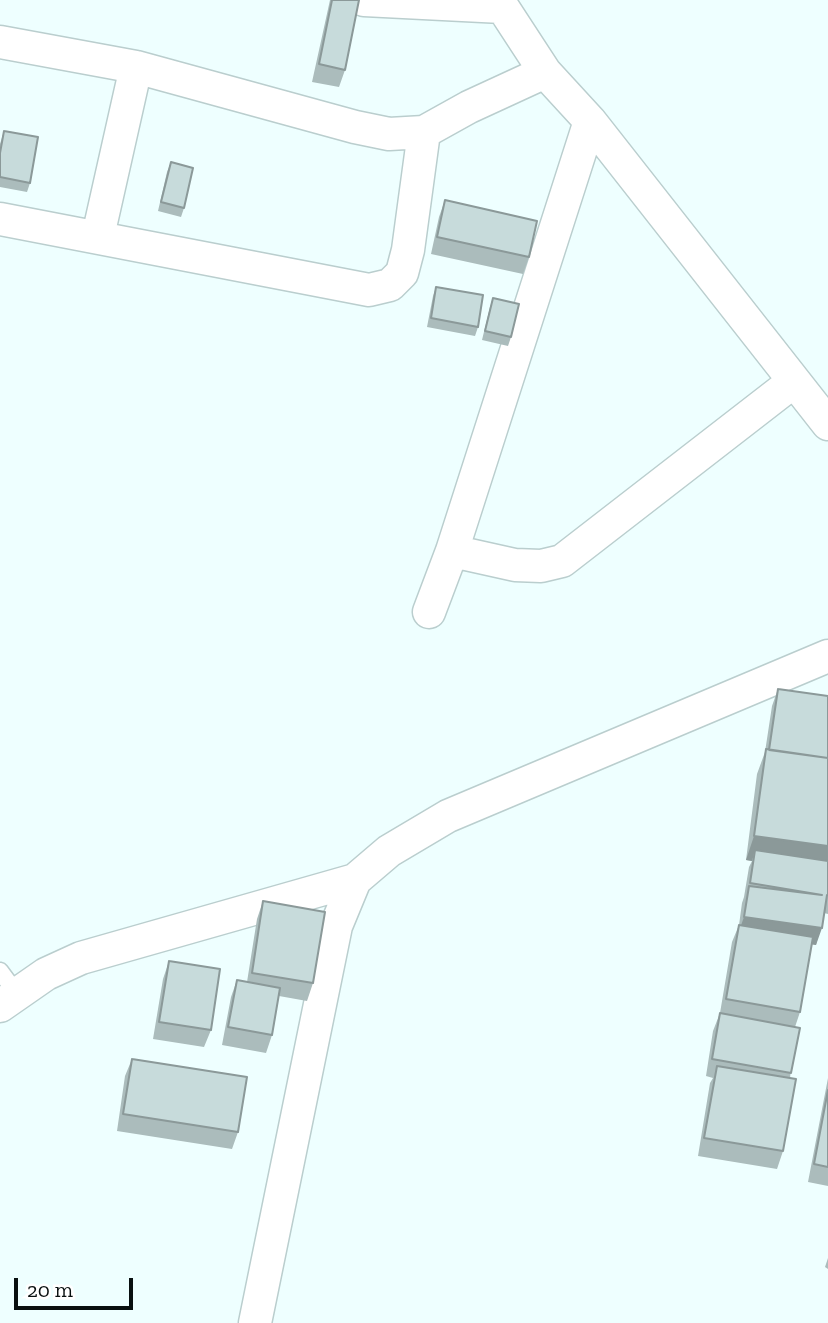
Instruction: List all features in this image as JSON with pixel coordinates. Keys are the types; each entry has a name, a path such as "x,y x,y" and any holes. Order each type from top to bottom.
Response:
{"street":[{"path":"364,0 500,4 545,72 590,121 828,424"},
{"path":"0,42 136,67 388,134 424,132 469,107 545,72"},
{"path":"98,236 136,67"},
{"path":"429,612 452,551 590,121"},
{"path":"0,219 369,290 390,285 402,273 408,250 424,132"},
{"path":"452,551 515,565 541,566 562,561 793,382"},
{"path":"254,1323 335,926 355,880 388,851 448,816 828,656"},
{"path":"6,990 81,958 355,880"}],"building":[{"path":"332,0 359,0 345,70 319,64"},
{"path":"4,131 38,137 30,183 0,177"},
{"path":"171,162 193,168 184,208 161,202"},
{"path":"445,200 537,221 529,257 437,237"},
{"path":"436,287 483,295 478,327 431,318"},
{"path":"493,298 519,304 511,337 485,331"},
{"path":"778,689 828,696 828,758 769,750"},
{"path":"766,749 828,758 828,846 754,836"},
{"path":"755,850 828,861 828,895 822,928 744,917 749,886 822,895 750,883"},
{"path":"263,901 325,912 313,983 252,973"},
{"path":"739,925 813,937 800,1012 726,999"},
{"path":"169,961 220,969 211,1030 159,1022"},
{"path":"237,980 280,988 272,1035 228,1027"},
{"path":"720,1013 800,1028 791,1073 712,1059"},
{"path":"132,1059 247,1077 238,1132 123,1114"},
{"path":"717,1066 796,1079 783,1151 704,1138"},
{"path":"828,1090 828,1167 814,1164"}]}
